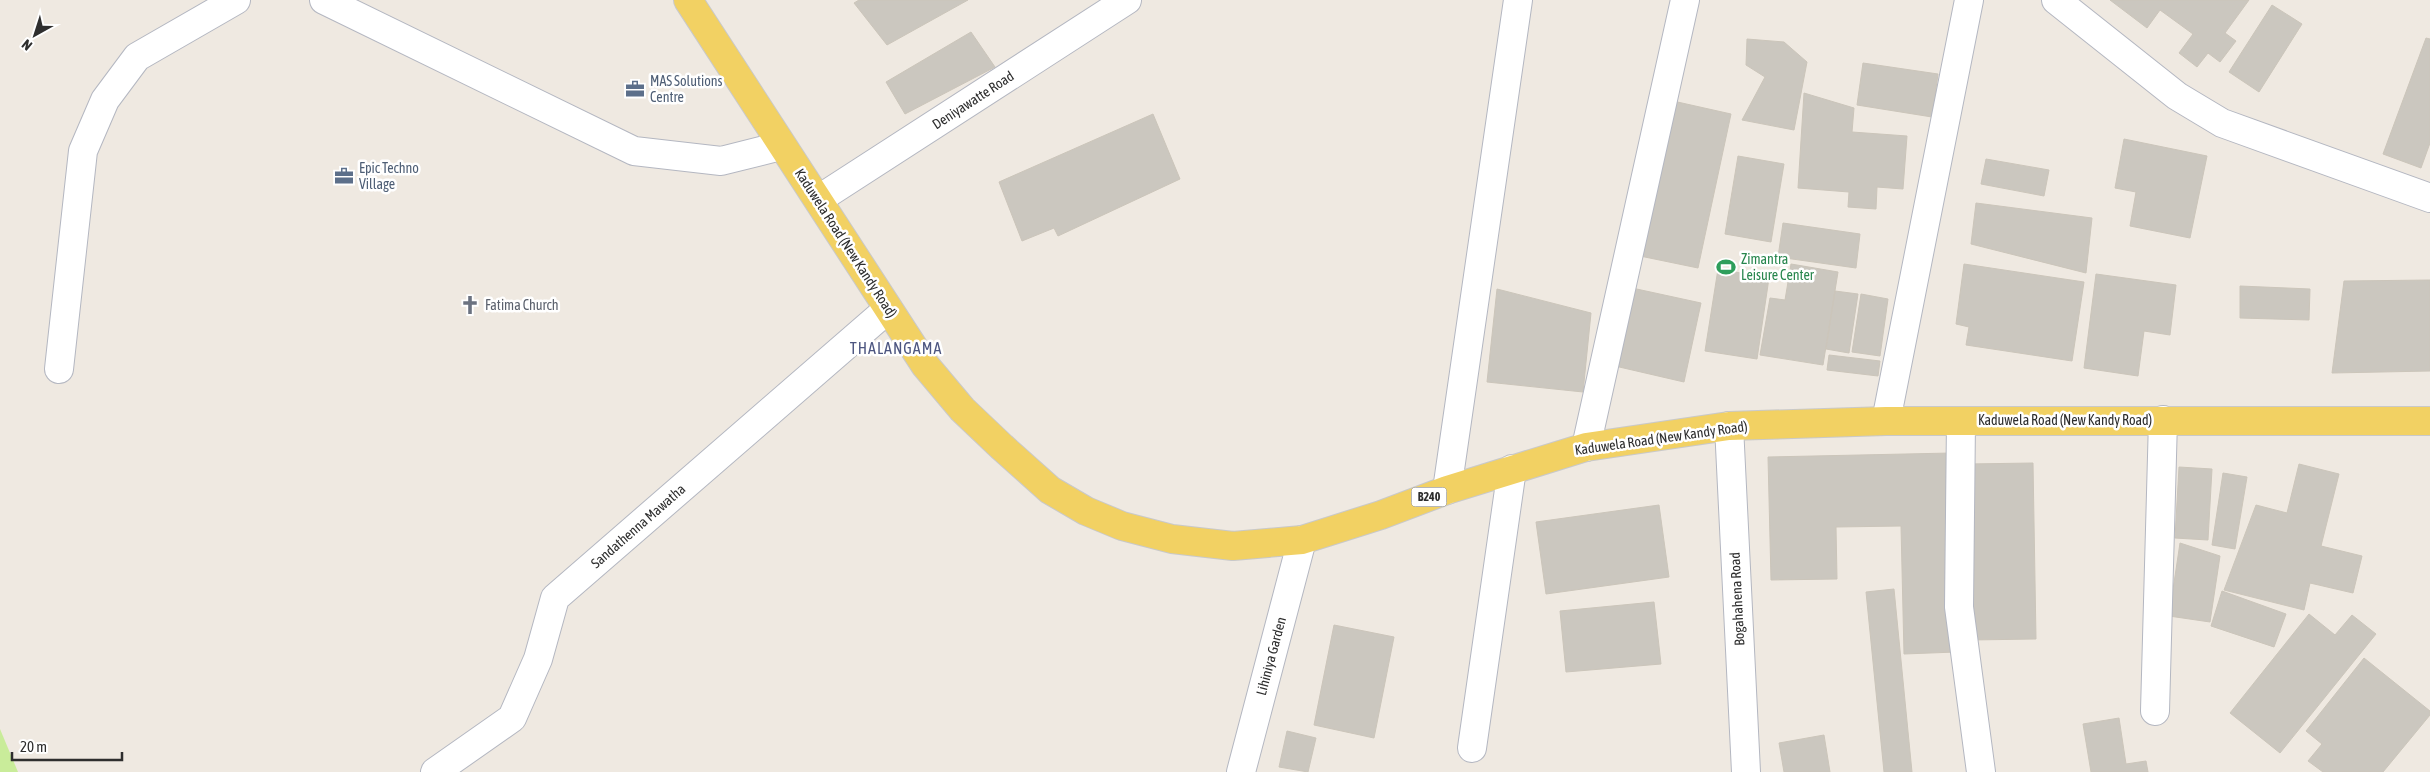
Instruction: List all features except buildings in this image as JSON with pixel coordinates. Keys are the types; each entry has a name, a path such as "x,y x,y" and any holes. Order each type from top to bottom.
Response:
{"main road":[{"name":"Kaduwela Road (New Kandy Road)","path":"688,0 781,146 818,199 925,365 962,408 1002,448 1050,490 1086,512 1122,526 1172,539 1232,546 1302,540 1381,515 1446,490 1586,447 1729,426 1886,421 2430,421"}],"street":[{"path":"59,369 83,151 105,100 138,56 236,0"},
{"path":"324,0 634,151 720,161 781,146"},
{"name":"Deniyawatte Road","path":"818,199 1126,0"},
{"path":"1446,490 1518,0"},
{"path":"1586,447 1685,0"},
{"path":"1886,421 1970,0"},
{"path":"2056,0 2178,96 2222,123 2430,198"},
{"name":"Sandathenna Mawatha","path":"435,772 512,718 538,658 555,598 888,309"},
{"path":"2155,711 2163,420"},
{"path":"1961,421 1959,607 1981,772"},
{"name":"Bogahahena Road","path":"1729,426 1746,772"},
{"path":"1472,748 1512,469"},
{"name":"Lihiniya Garden","path":"1241,772 1302,540"}],"green space":[{"path":"0,729 18,772 0,772"}],"place":[{"name":"MAS Solutions Centre","path":"635,89"},
{"name":"Epic Techno Village","path":"344,176"},
{"name":"Zimantra Leisure Center","path":"1726,267"},
{"name":"Fatima Church","path":"470,305"}],"district":[{"name":"THALANGAMA","path":"896,348"}]}
